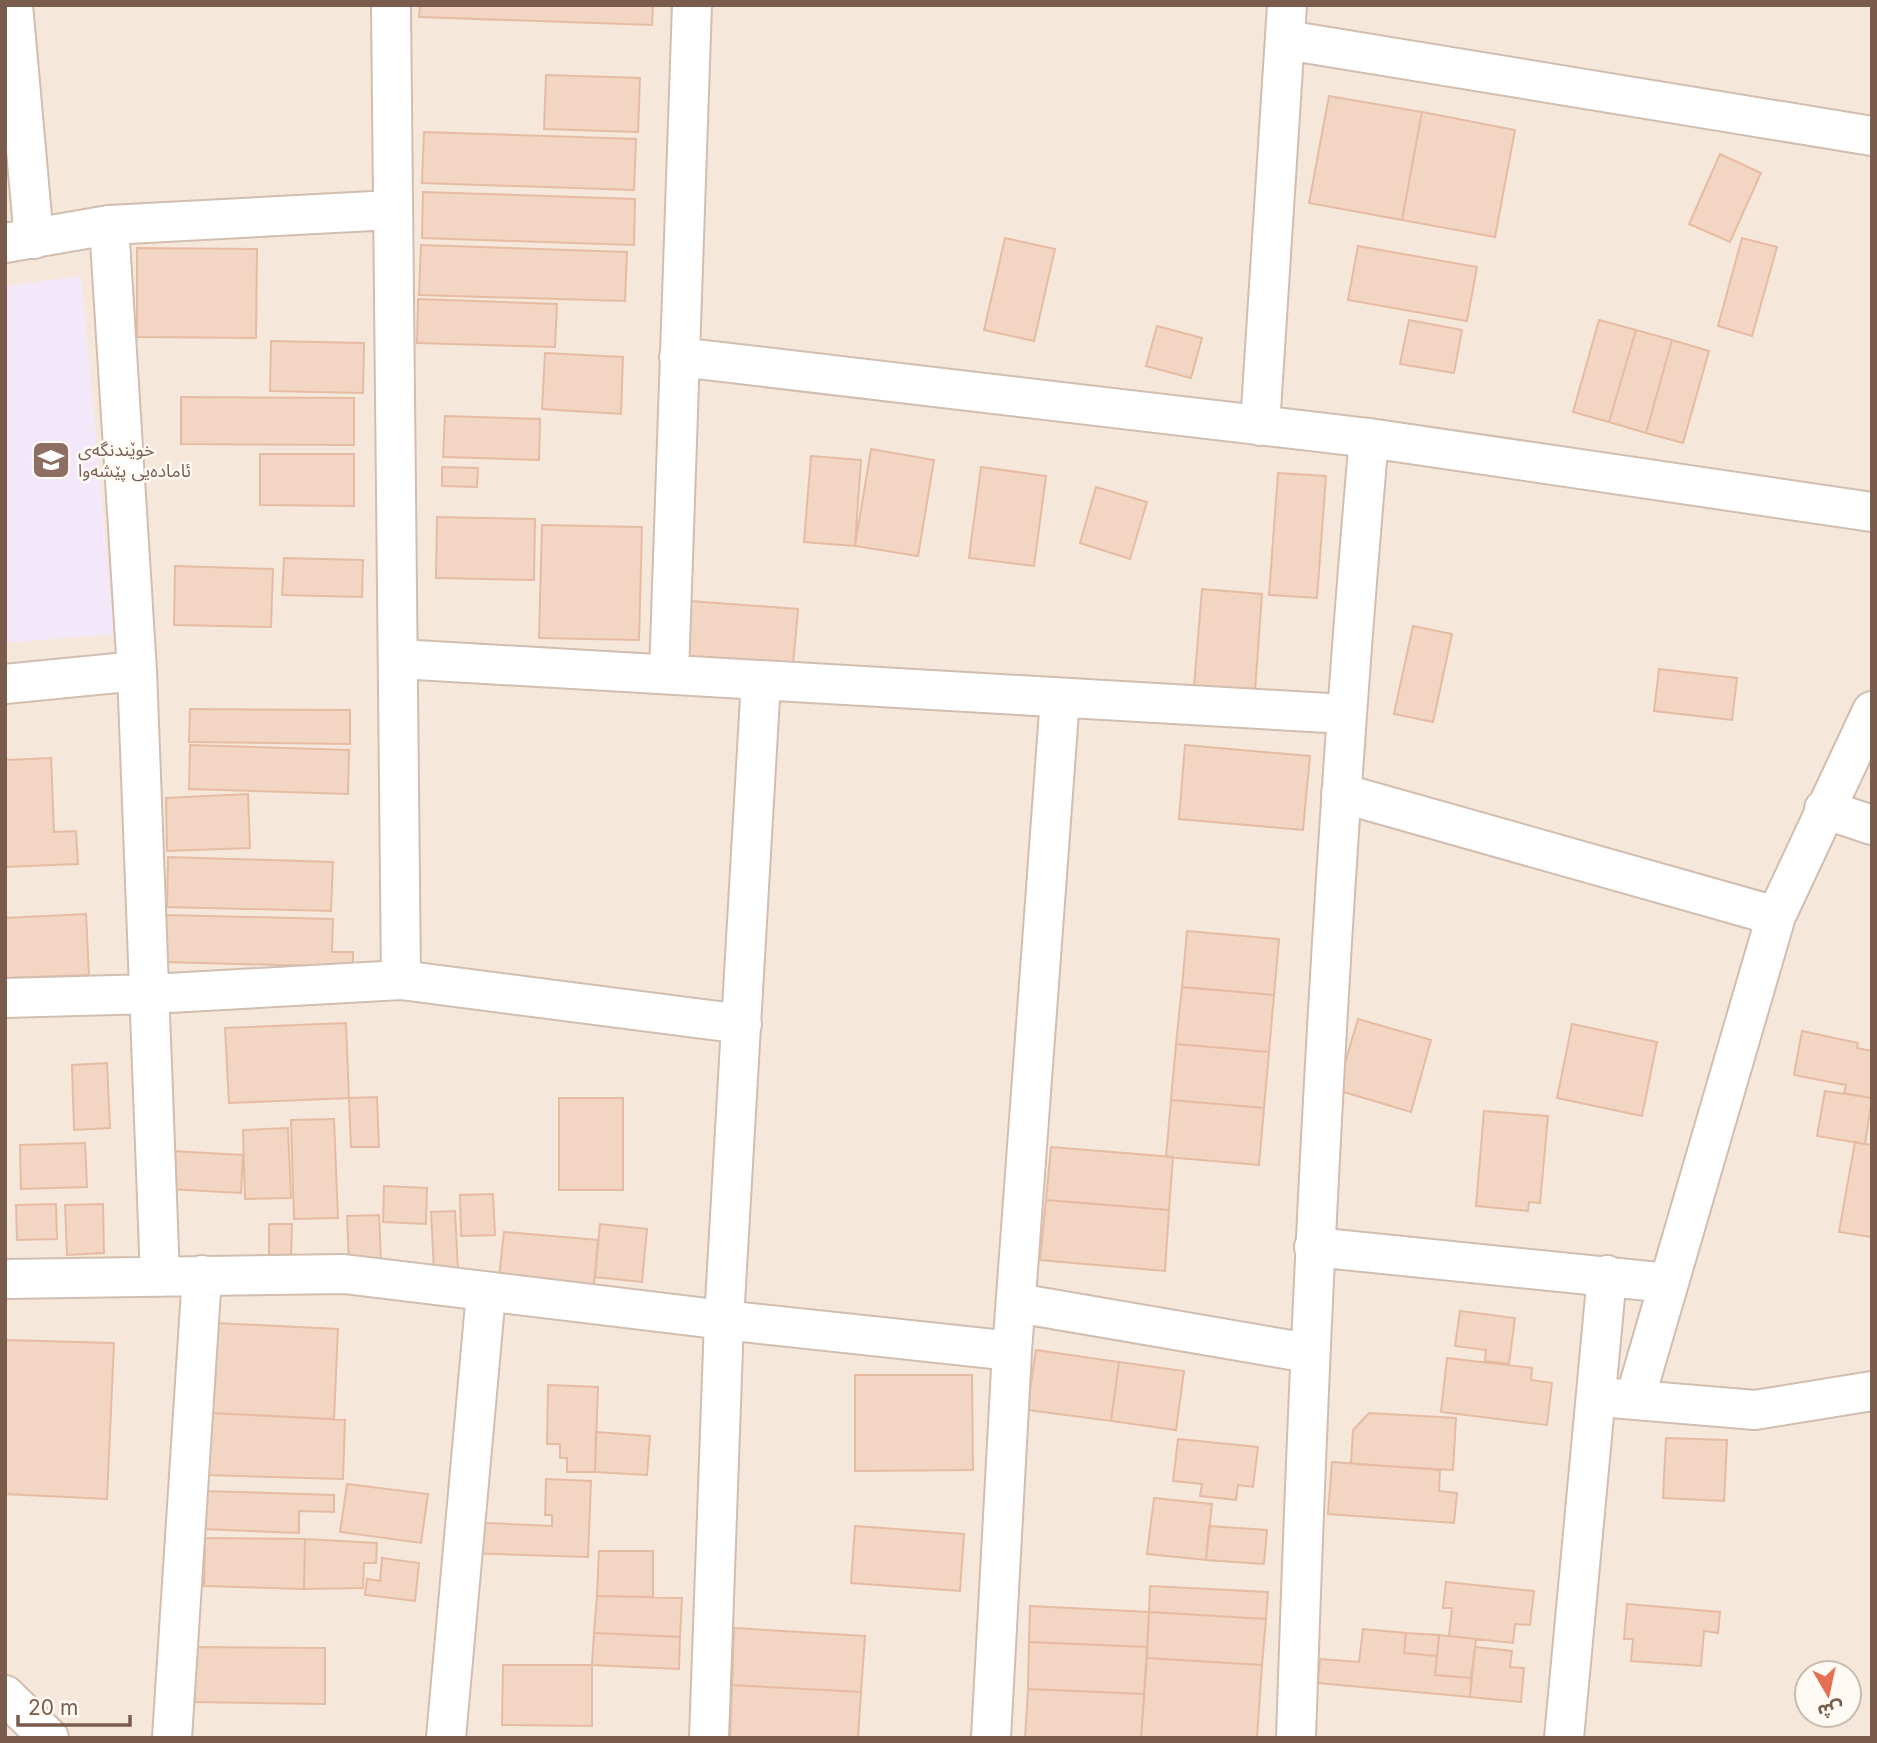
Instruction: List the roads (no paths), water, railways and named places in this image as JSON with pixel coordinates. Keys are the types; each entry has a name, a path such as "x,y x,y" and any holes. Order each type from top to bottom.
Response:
{"street":[{"path":"13,5 20,241 108,225 393,210"},
{"path":"391,5 401,980"},
{"path":"670,674 692,5"},
{"path":"1259,426 1287,22 1872,136"},
{"path":"108,225 137,671 160,1277"},
{"path":"679,356 1370,438 1872,512"},
{"path":"1296,1738 1308,1353 1314,1247 1345,715 1370,438"},
{"path":"399,659 1345,715"},
{"path":"5,684 137,671"},
{"path":"709,1738 724,1320 761,681"},
{"path":"991,1738 1012,1351 1060,698"},
{"path":"1635,1399 1776,916 1872,711"},
{"path":"1341,793 1776,916"},
{"path":"1824,809 1872,825"},
{"path":"5,998 151,994 401,980 742,1024"},
{"path":"1314,1247 1668,1283"},
{"path":"5,1279 344,1274 486,1293 1012,1351"},
{"path":"172,1738 202,1275"},
{"path":"1607,1275 1674,1403"},
{"path":"1564,1738 1607,1275"},
{"path":"446,1738 486,1293"},
{"path":"1017,1303 1308,1353"},
{"path":"1596,1397 1755,1410 1872,1391"},
{"path":"5,1695 49,1738"}],"place":[{"name":"خوێندنگەی ئامادەیی پێشەوا","path":"51,460"}]}
